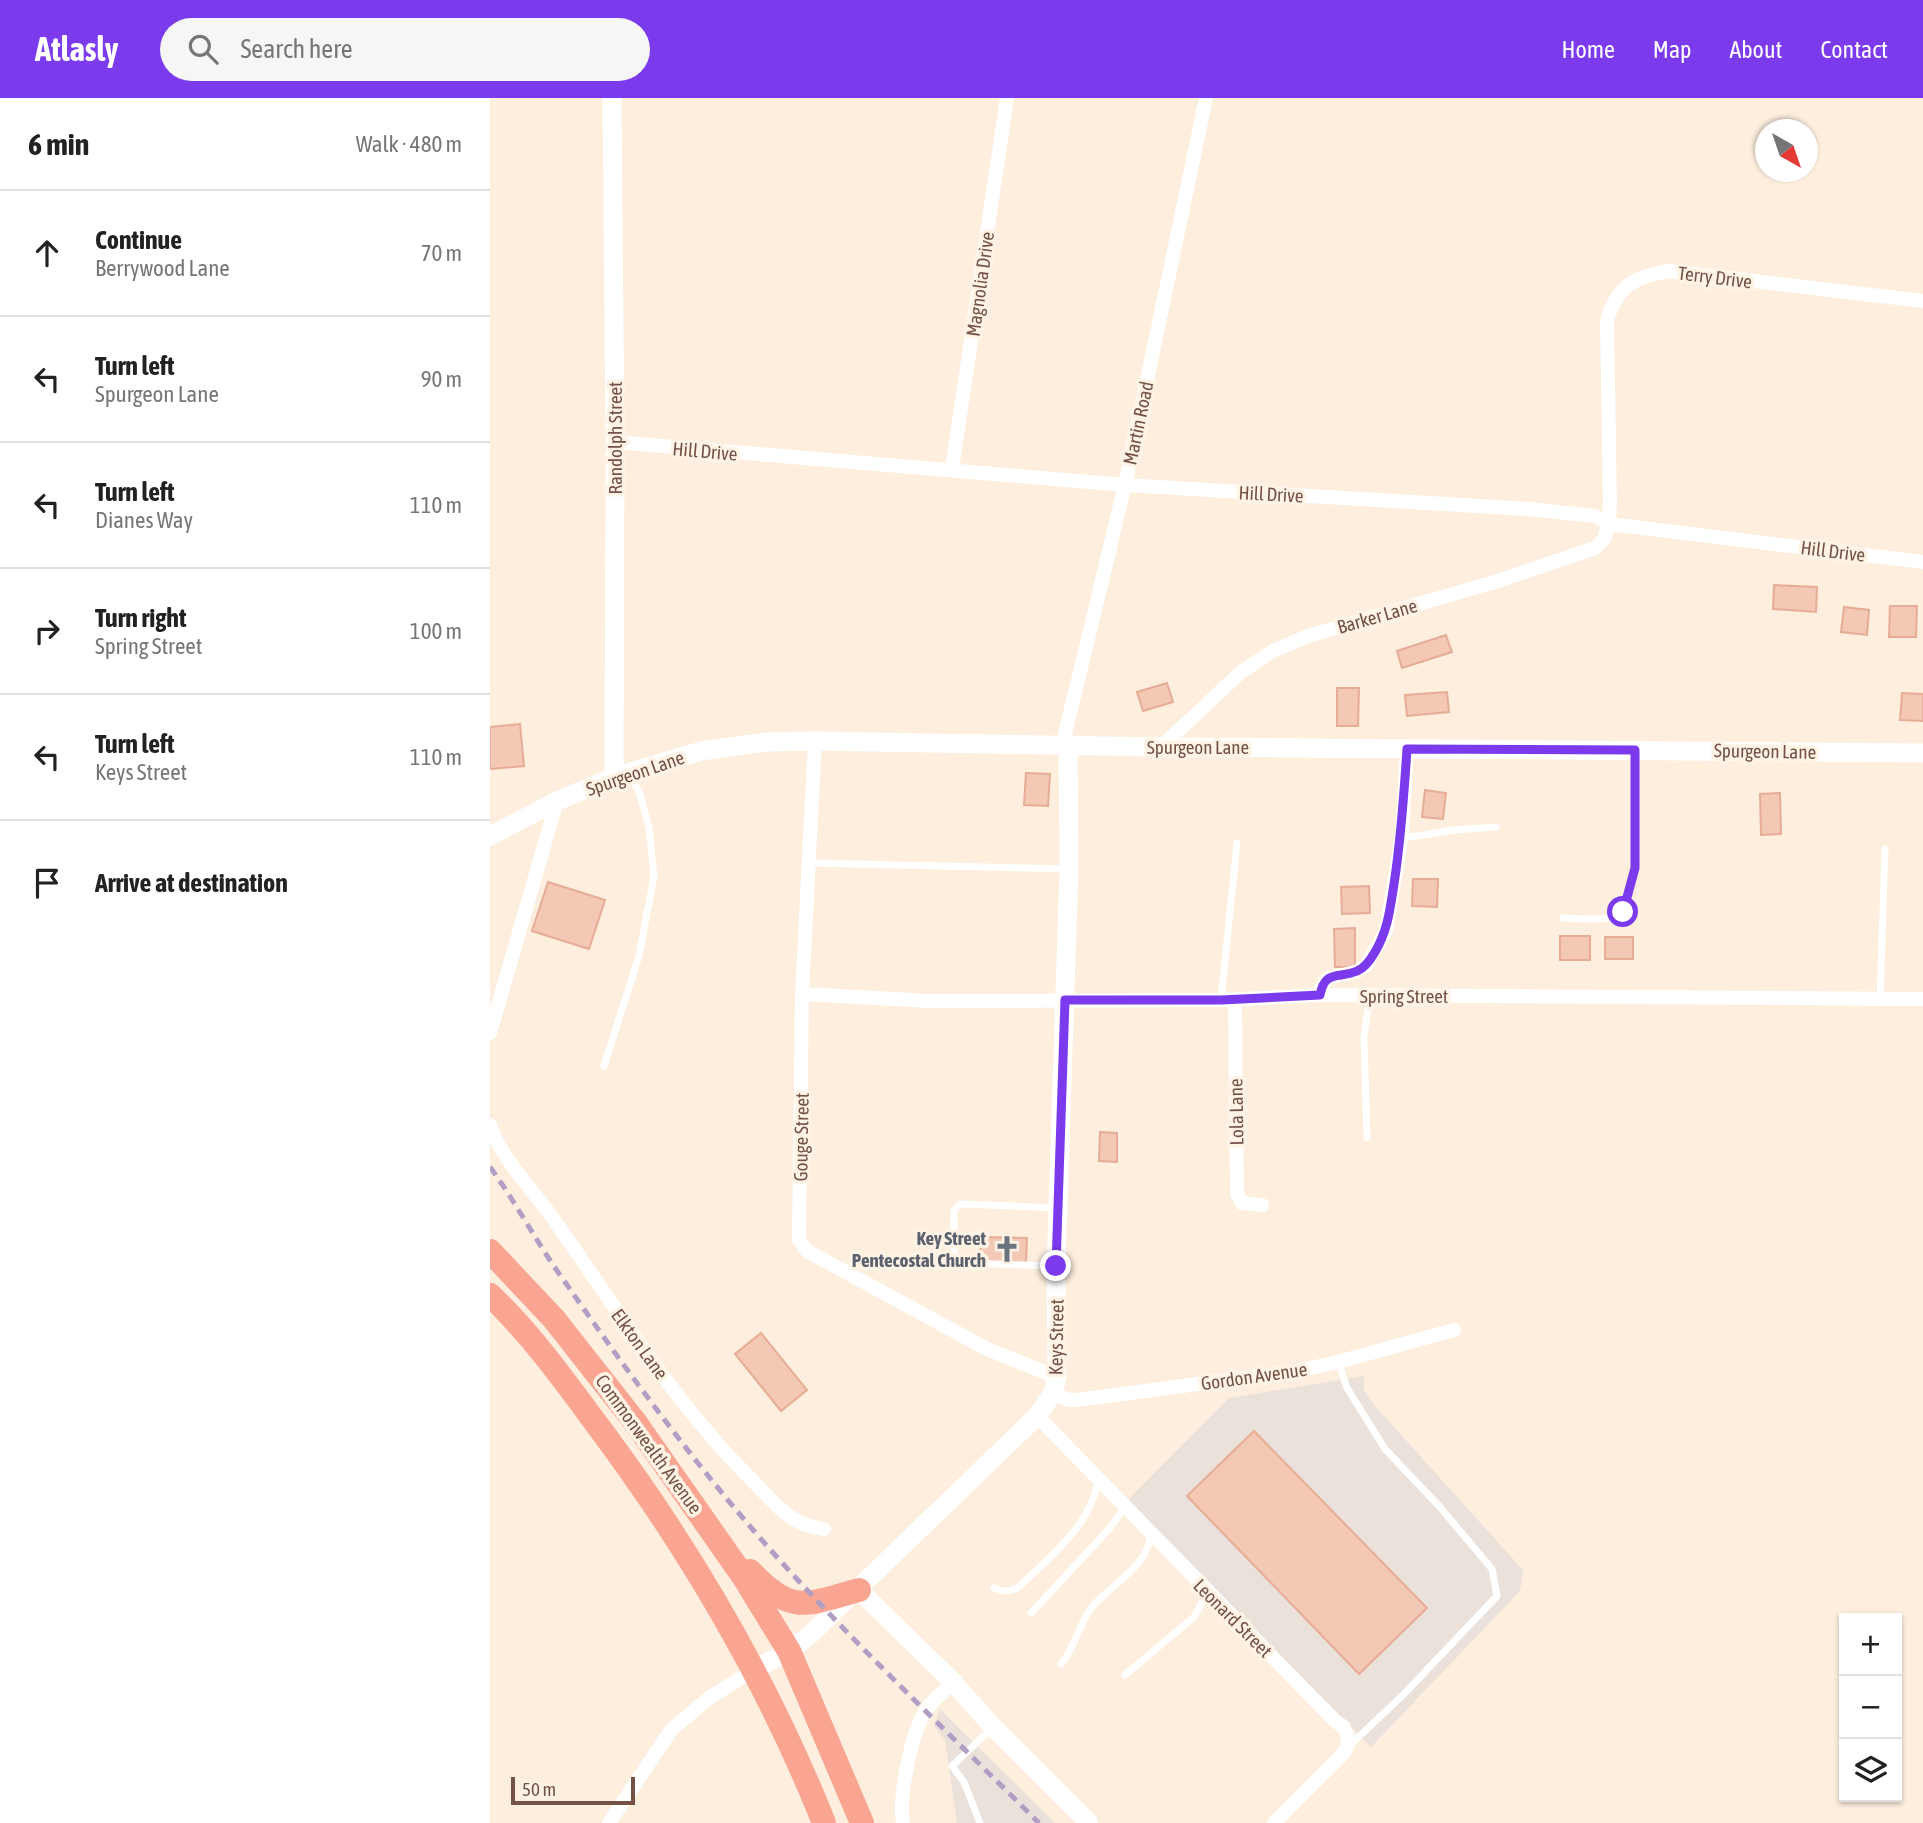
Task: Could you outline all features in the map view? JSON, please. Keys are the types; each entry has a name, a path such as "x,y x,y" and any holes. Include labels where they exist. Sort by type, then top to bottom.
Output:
{"highway":[{"name":"Commonwealth Avenue","path":"490,1251 554,1319 659,1456 743,1576 789,1651 862,1823"},
{"name":"Commonwealth Avenue","path":"490,1295 549,1360 634,1474 717,1601 755,1669 824,1823"},
{"path":"634,1474 659,1456"},
{"path":"717,1537 767,1589 789,1602 810,1603 859,1590"}],"street":[{"name":"Randolph Street","path":"612,98 621,775"},
{"name":"Magnolia Drive","path":"953,469 1007,98"},
{"name":"Martin Road","path":"1068,746 1065,734 1125,485 1206,98"},
{"name":"Terry Drive","path":"1609,524 1606,334 1610,311 1621,290 1636,280 1668,271 1923,301"},
{"name":"Hill Drive","path":"615,442 1125,485 1528,509 1595,516 1609,524 1923,562"},
{"name":"Barker Lane","path":"1161,747 1241,672 1273,651 1308,635 1498,581 1595,548 1604,539 1609,524"},
{"name":"Gouge Street","path":"815,741 802,994 799,1240 803,1248 1055,1385"},
{"name":"Spurgeon Lane","path":"490,836 557,801 621,775 701,751 766,742 1923,754"},
{"name":"Keys Street","path":"755,1669 789,1651 859,1590 1037,1416 1055,1385 1057,1209 1069,869 1068,746"},
{"path":"1320,995 1328,978 1356,972 1366,965 1386,930 1402,834 1407,749"},
{"path":"490,1033 557,801"},
{"name":"Spring Street","path":"802,994 930,1001 1228,999 1320,995 1923,999"},
{"name":"Lola Lane","path":"1228,999 1237,1193 1242,1203 1262,1205"},
{"name":"Elkton Lane","path":"490,1125 504,1153 692,1414 741,1469 780,1507 797,1521 824,1529"},
{"name":"Gordon Avenue","path":"1055,1385 1069,1400 1296,1371 1454,1330"},
{"name":"Leonard Street","path":"1037,1416 1203,1588 1344,1727 1348,1734 1347,1748"},
{"path":"859,1590 953,1682 993,1727 1089,1823"},
{"path":"609,1823 671,1730 709,1698 755,1669"},
{"path":"903,1823 901,1797 920,1721 925,1711 953,1682"},
{"path":"1274,1823 1347,1748"}],"lane":[{"path":"1563,918 1614,917 1625,908 1635,868 1635,750"},
{"path":"604,1066 639,956 654,876 649,828 640,794 621,775"},
{"path":"1402,834 1412,837 1453,830 1496,827"},
{"path":"1228,999 1237,843"},
{"path":"1880,1000 1885,849"},
{"path":"810,863 1069,869"},
{"path":"1367,1138 1364,1037 1370,996"},
{"path":"1056,1266 964,1263 954,1254 954,1212 958,1205 964,1204 1057,1209"},
{"path":"1338,1362 1347,1388 1385,1449 1439,1506 1492,1569 1497,1596 1403,1695 1347,1748"},
{"path":"993,1588 1013,1591 1063,1543 1091,1508 1097,1493 1098,1479"},
{"path":"1031,1613 1094,1546 1125,1507"},
{"path":"1061,1664 1074,1646 1085,1618 1093,1607 1143,1559 1149,1548 1151,1535"},
{"path":"1125,1675 1194,1617 1202,1603 1203,1588"},
{"path":"980,1823 964,1782 952,1766 993,1727"}],"shaded area":[{"path":"1364,1376 1364,1390 1375,1406 1523,1570 1520,1591 1371,1747 1127,1501 1229,1398"},
{"path":"940,1709 1055,1823 957,1823 945,1740 934,1726"}],"building":[{"path":"1774,585 1817,587 1816,612 1773,609"},
{"path":"1890,606 1917,606 1916,637 1889,637"},
{"path":"1844,607 1869,610 1867,635 1841,632"},
{"path":"1446,635 1452,652 1402,668 1397,651"},
{"path":"1167,683 1173,702 1143,711 1137,692"},
{"path":"1337,688 1359,688 1358,726 1337,726"},
{"path":"1447,692 1449,712 1407,716 1405,695"},
{"path":"1902,693 1923,694 1923,721 1900,720"},
{"path":"520,724 524,766 490,769 490,727"},
{"path":"1026,773 1050,774 1048,806 1024,805"},
{"path":"1425,790 1446,793 1443,819 1422,817"},
{"path":"1780,793 1781,834 1761,835 1760,794"},
{"path":"1413,879 1438,879 1437,907 1412,906"},
{"path":"548,882 605,900 589,949 532,931"},
{"path":"1369,886 1370,913 1342,914 1341,887"},
{"path":"1355,928 1355,967 1335,967 1334,929"},
{"path":"1560,936 1590,936 1590,960 1560,960"},
{"path":"1605,937 1633,937 1633,959 1605,959"},
{"path":"1100,1132 1117,1133 1117,1162 1099,1161"},
{"path":"981,1237 1027,1238 1026,1263 980,1262"},
{"path":"761,1333 807,1390 781,1411 735,1354"},
{"path":"1254,1431 1427,1608 1359,1674 1187,1496"}],"railway":[{"path":"490,1167 555,1268 610,1346 680,1440 754,1531 858,1643 1039,1823"}],"place":[{"name":"Key Street Pentecostal Church","path":"1007,1249"}],"route":[{"path":"1056,1266 1065,1000 1221,1000 1320,995 1328,978 1356,972 1366,965 1386,930 1402,834 1407,749 1635,750 1635,868 1623,912"}]}
